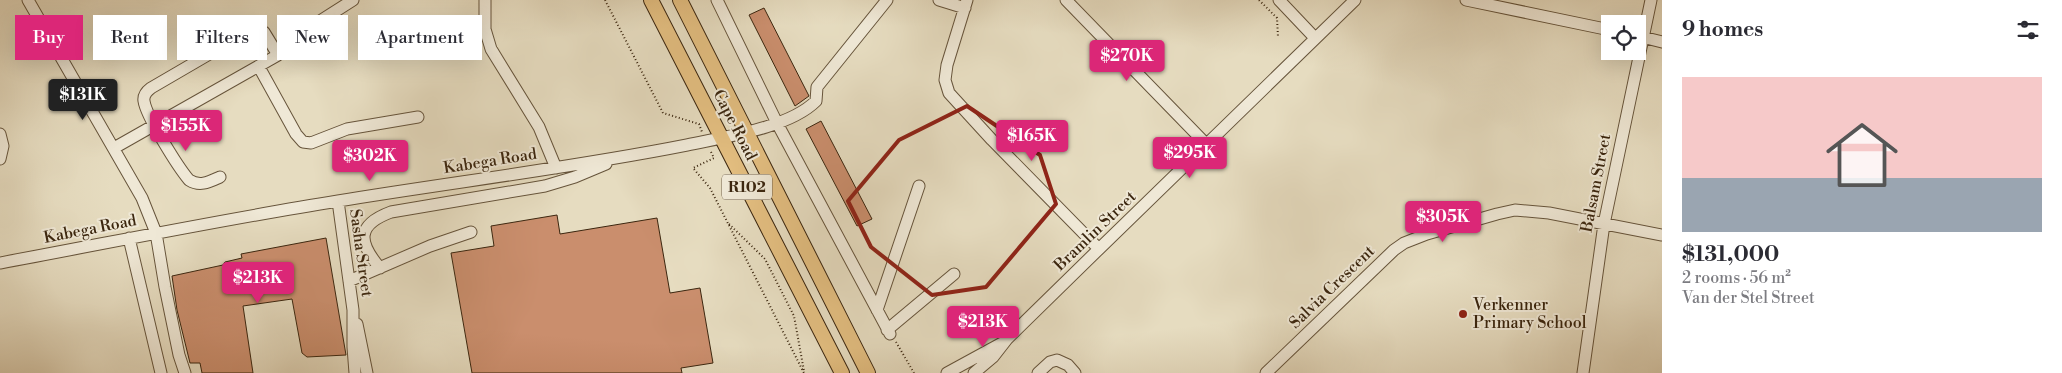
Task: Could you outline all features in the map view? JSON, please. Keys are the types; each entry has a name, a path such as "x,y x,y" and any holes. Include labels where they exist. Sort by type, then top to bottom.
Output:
{"main road":[{"name":"Cape Road","path":"651,0 842,373"},
{"name":"Cape Road","path":"680,0 868,373"}],"street":[{"path":"28,0 142,198 156,233 179,356 185,373"},
{"path":"330,15 353,0"},
{"path":"485,0 485,29 491,49 539,127 556,168"},
{"path":"717,0 777,123 889,332 954,274"},
{"name":"Kabega Road","path":"0,264 129,238 338,201 624,157 721,138 777,123 806,112 816,101 817,87 887,0"},
{"path":"940,0 966,4 947,65 945,80 949,93 992,140 1099,248"},
{"path":"1066,0 1207,145"},
{"path":"1278,0 1315,38"},
{"name":"Bramlin Street","path":"947,373 970,370 993,357 1008,339 1099,248 1355,0"},
{"path":"1466,0 1601,28"},
{"name":"Balsam Street","path":"1646,17 1651,0"},
{"path":"220,177 201,184 196,184 189,180 155,125 144,103 146,92 248,31 258,28 264,32 277,53"},
{"path":"1646,38 1662,42"},
{"path":"114,148 277,56"},
{"name":"Balsam Street","path":"1583,373 1604,224 1636,60"},
{"path":"259,67 296,134 300,140 307,143 318,141 348,128 418,117"},
{"path":"0,134 3,146 0,159"},
{"path":"380,268 368,254 363,241 366,228 379,216 391,212 545,186 575,177 624,157"},
{"path":"877,310 919,186"},
{"name":"Sasha Street","path":"338,201 352,310 352,347 355,373"},
{"name":"Salvia Crescent","path":"1266,373 1389,255 1404,243 1487,216 1515,210 1549,213 1662,235"},
{"path":"349,281 430,246 471,232"},
{"path":"129,238 162,373"},
{"name":"Sasha Street","path":"352,310 362,343 367,373"},
{"path":"1038,373 1050,362 1057,360 1068,365 1075,373"}],"path":[{"path":"605,0 663,113 698,124 714,158 693,168 710,188 804,373"},
{"path":"1259,0 1277,18 1278,37"},
{"path":"728,222 765,259 794,316 804,373"},
{"path":"889,332 914,373"}],"highlighted area":[{"path":"967,106 1040,155 1056,204 986,287 932,295 871,247 848,201 899,140"}],"building":[{"path":"764,8 809,96 795,106 749,15"},
{"path":"821,121 872,219 857,226 806,129"},
{"path":"557,215 560,234 657,218 670,293 700,288 713,363 681,368 682,373 472,373 451,253 494,246 491,226"},
{"path":"326,238 346,355 307,357 302,353 292,299 243,306 253,373 202,373 200,363 190,363 177,310 172,276 223,265 225,262 242,258 241,254"}],"place":[{"name":"Verkenner Primary School","path":"1463,314"}]}
